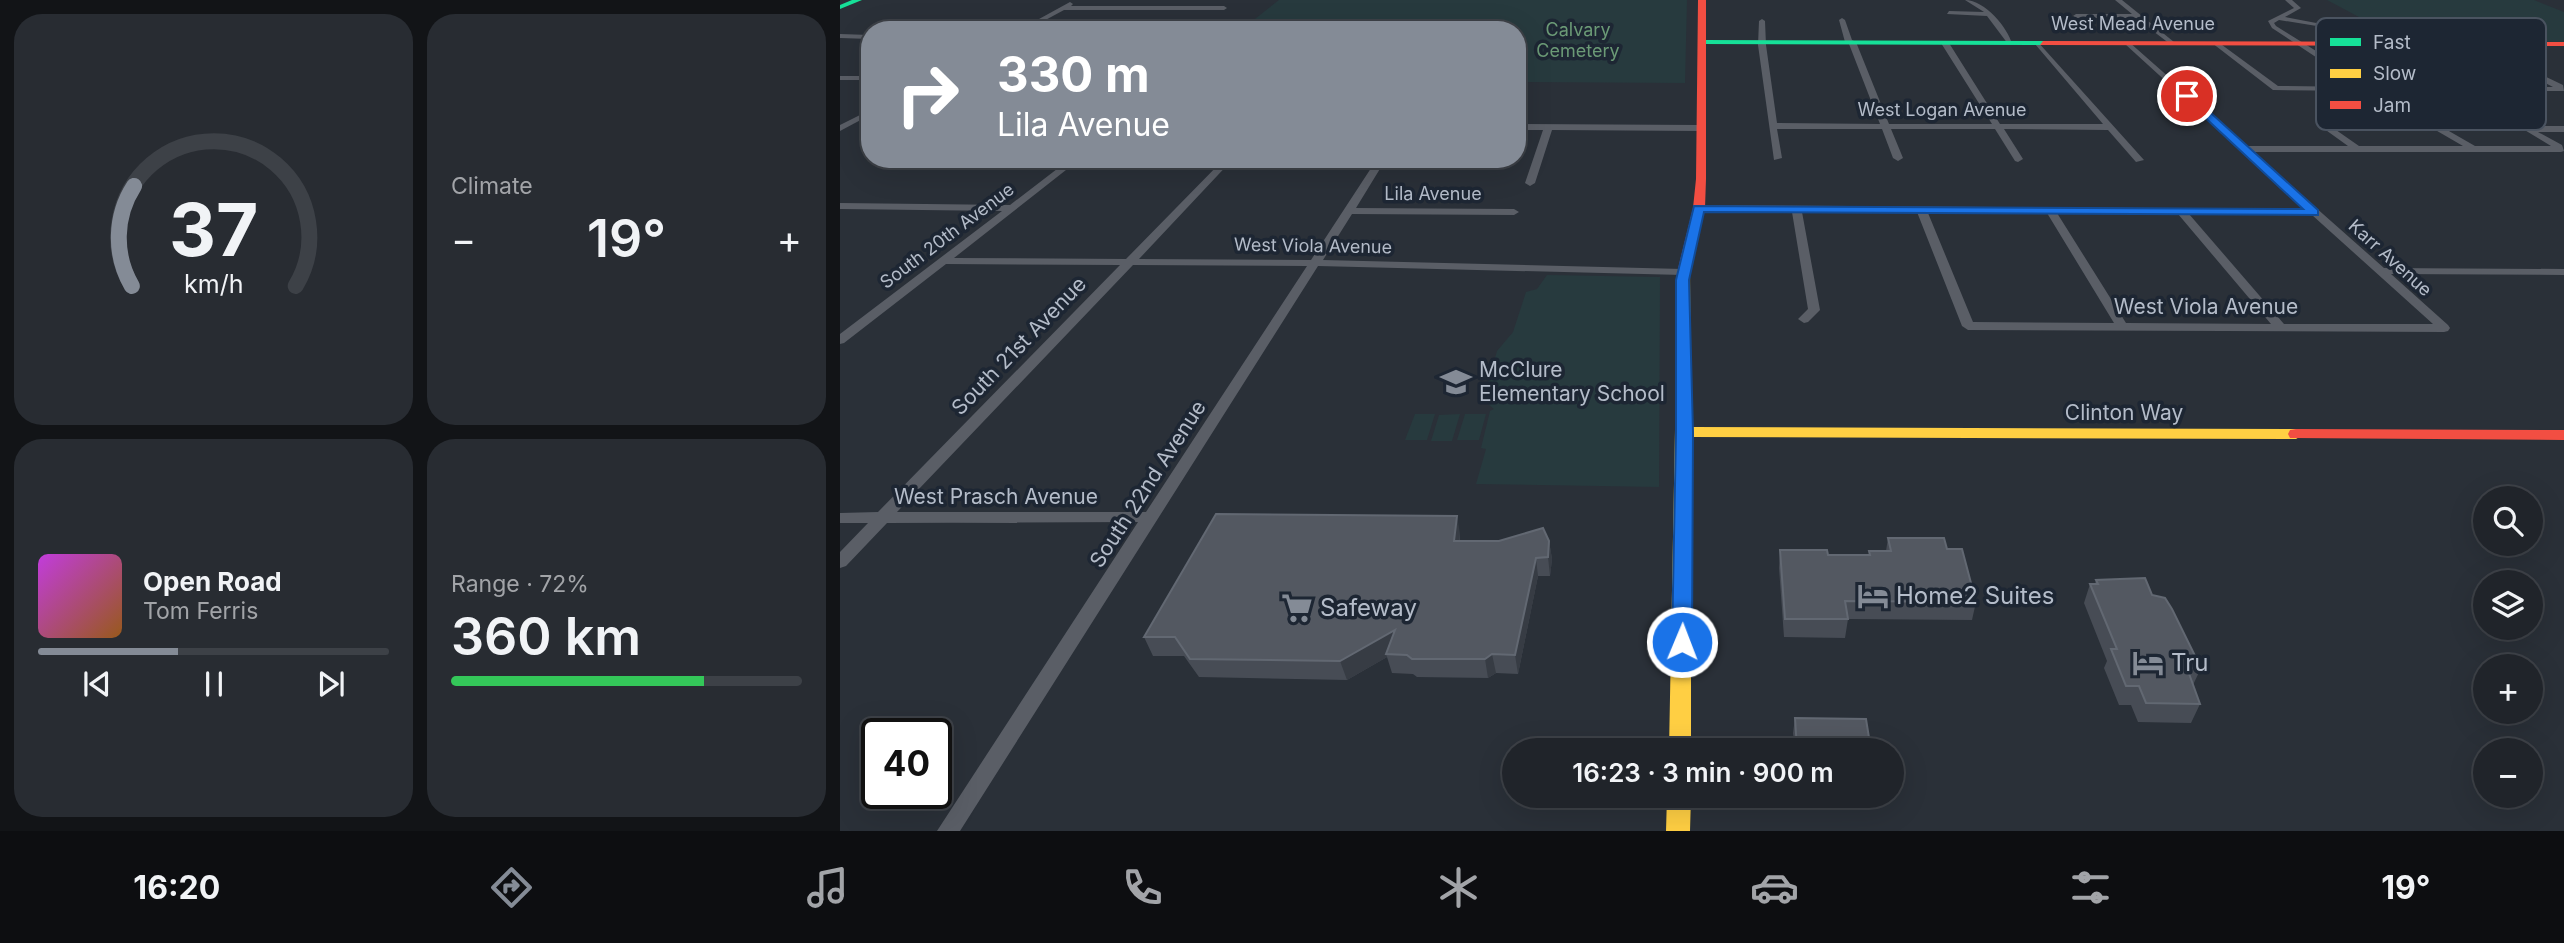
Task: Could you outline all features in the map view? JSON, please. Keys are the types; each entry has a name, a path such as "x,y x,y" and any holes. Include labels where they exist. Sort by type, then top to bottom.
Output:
{"street":[{"path":"840,7 858,0"},
{"path":"1038,21 1078,0"},
{"path":"1680,738 1685,432 1683,272 1699,208 1702,0"},
{"path":"1968,0 1985,9 2010,43"},
{"path":"2118,0 2172,43"},
{"path":"2288,0 2298,8 2270,22 2316,53"},
{"path":"1062,8 1224,8"},
{"path":"1949,13 1988,13"},
{"path":"2076,16 2139,16"},
{"path":"2280,18 2316,24"},
{"path":"1842,20 1898,158"},
{"path":"1762,21 1762,42 1777,158"},
{"path":"840,36 861,37"},
{"name":"West Mead Avenue","path":"1702,42 2316,43"},
{"path":"1945,43 2018,159"},
{"path":"2037,43 2139,160"},
{"name":"Karr Avenue","path":"2127,43 2444,328"},
{"path":"2216,43 2276,89 2316,89"},
{"path":"840,78 861,78"},
{"path":"2546,80 2564,89"},
{"path":"2546,89 2564,89"},
{"path":"840,128 861,117"},
{"name":"West Logan Avenue","path":"1773,126 2110,127"},
{"path":"1526,127 1700,128"},
{"path":"1530,183 1548,128"},
{"path":"2546,129 2564,129"},
{"path":"2332,130 2357,148"},
{"path":"2442,130 2474,149"},
{"path":"2529,130 2563,149"},
{"path":"2246,149 2563,149"},
{"name":"South 20th Avenue","path":"840,340 1065,168"},
{"name":"South 21st Avenue","path":"840,562 1220,168"},
{"name":"South 22nd Avenue","path":"948,831 1377,168"},
{"path":"840,206 1014,208"},
{"path":"1699,208 1797,211 2314,212"},
{"name":"Lila Avenue","path":"1351,211 1514,212"},
{"path":"1797,211 1814,310 1804,319"},
{"name":"West Viola Avenue","path":"1922,211 1968,326 2444,328"},
{"path":"2051,212 2121,325"},
{"path":"2182,212 2280,327"},
{"name":"West Viola Avenue","path":"943,261 1315,263 1683,272"},
{"path":"2380,271 2564,272"},
{"path":"2547,272 2564,284"},
{"name":"Clinton Way","path":"1685,432 2564,435"},
{"name":"West Prasch Avenue","path":"840,519 1152,517"},
{"path":"1678,831 1679,808"}],"green space":[{"name":"Calvary Cemetery","path":"1279,0 1687,0 1685,83 1526,82 1526,21 1252,21"},
{"path":"2327,0 2534,0 2564,12 2564,42 2546,42 2546,18 2361,18"},
{"path":"1547,275 1660,277 1659,487 1476,484 1486,449 1481,448 1490,411 1494,409 1488,404 1487,386 1497,351 1513,332 1526,292 1537,289"},
{"path":"1415,414 1435,414 1427,440 1405,440"},
{"path":"1460,414 1452,441 1431,441 1439,415"},
{"path":"1465,414 1486,414 1479,440 1457,440"}],"building":[{"path":"1216,514 1457,516 1454,541 1499,541 1543,528 1549,541 1548,557 1536,558 1515,655 1492,654 1485,659 1412,659 1407,655 1386,654 1395,630 1340,661 1190,659 1175,637 1144,637"},
{"name":"Home2 Suites","path":"1888,538 1944,538 1947,549 1962,549 1976,602 1845,601 1848,619 1785,619 1780,550 1827,550 1828,555 1870,555 1869,551 1891,551"},
{"name":"Tru","path":"2145,578 2152,595 2165,598 2172,609 2201,668 2187,668 2200,704 2146,703 2139,686 2126,686 2111,649 2117,649 2090,584 2098,584 2096,580"},
{"path":"1795,718 1866,719 1869,738 1796,738"}],"traffic: fast":[{"path":"840,7 858,0"},
{"path":"1702,42 2043,43"}],"traffic: slow":[{"path":"1680,738 1684,269"},
{"path":"1684,432 2296,434"},
{"path":"1678,831 1679,808"}],"traffic: jam":[{"path":"1684,269 1699,208 1701,179 1702,0"},
{"path":"2043,43 2316,44"},
{"path":"2546,44 2564,44"},
{"path":"2296,434 2564,435"}],"place":[{"name":"McClure Elementary School","path":"1456,382"},
{"name":"Home2 Suites","path":"1873,596"},
{"name":"Safeway","path":"1297,608"},
{"name":"Tru","path":"2148,663"}],"route":[{"path":"1682,642 1685,432 1682,280 1699,208 1797,211 2314,212 2187,96"}]}
